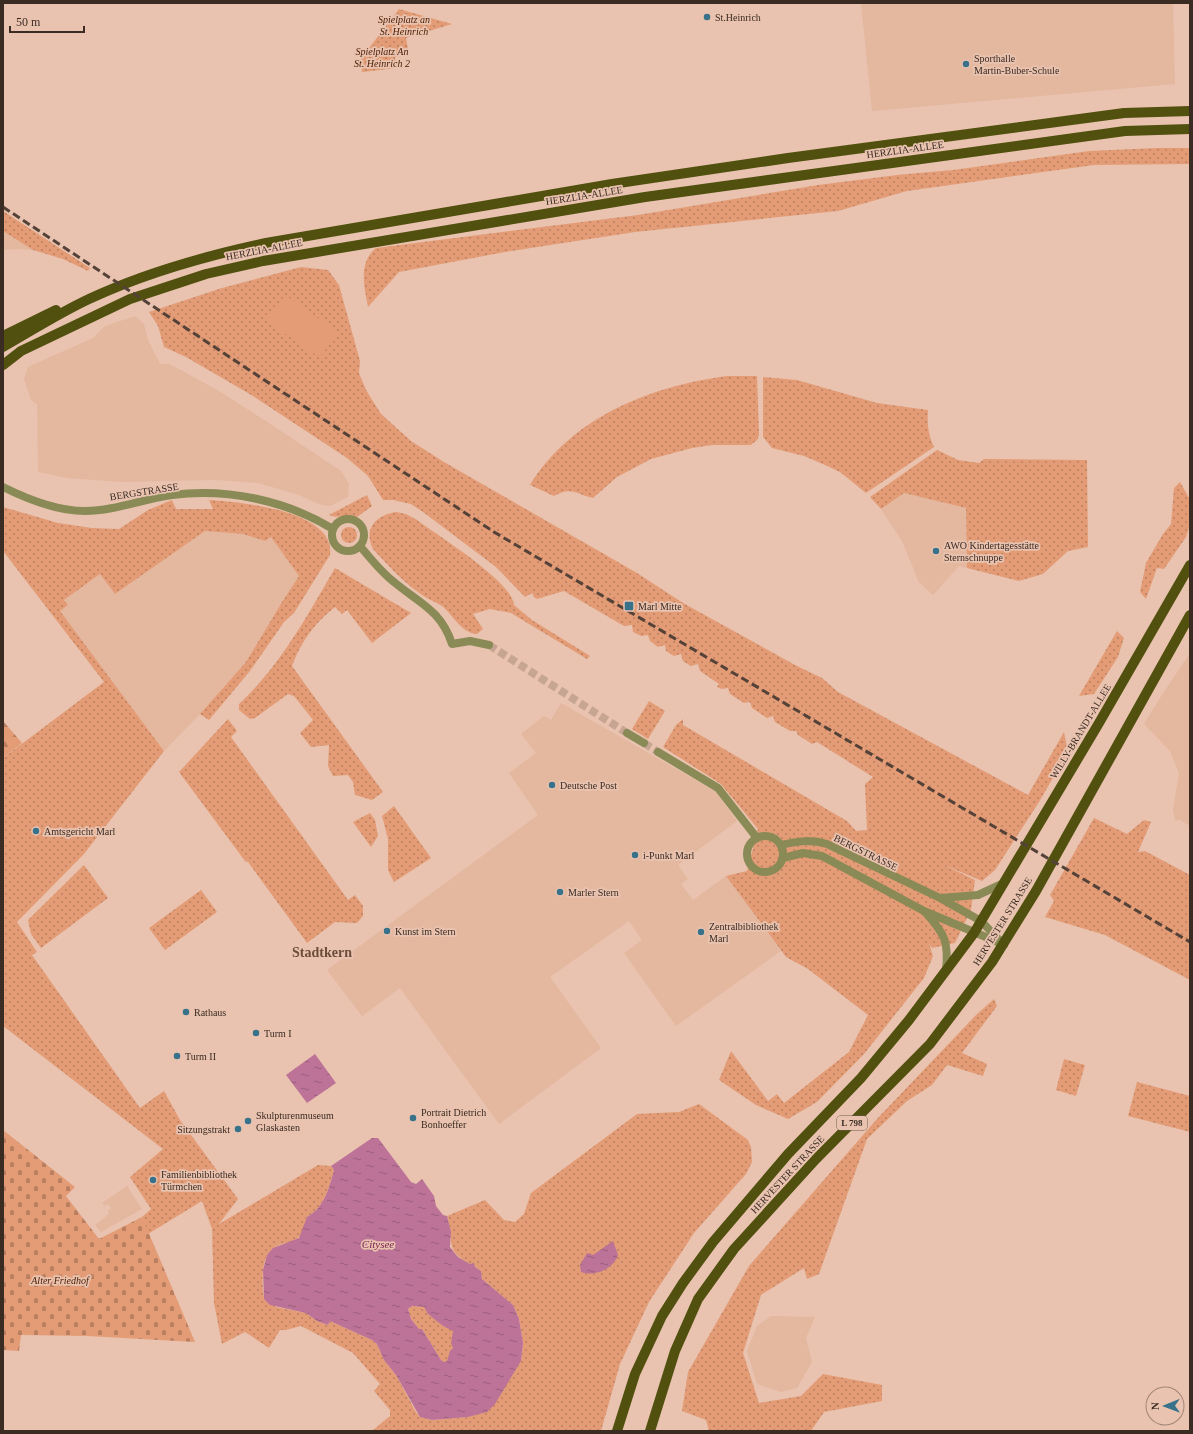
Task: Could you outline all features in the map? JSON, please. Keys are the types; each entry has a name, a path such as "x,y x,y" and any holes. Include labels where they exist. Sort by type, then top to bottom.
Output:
{"main road":[{"name":"HERZLIA-ALLEE","path":"3,347 88,300 157,272 222,252 266,243 612,184 1124,113 1190,111"},
{"name":"HERZLIA-ALLEE","path":"3,365 21,352 98,313 165,286 206,274 263,261 645,197 1125,131 1190,129"},
{"path":"3,336 66,305 88,300"},
{"name":"WILLY-BRANDT-ALLEE","path":"989,908 1024,851 1190,565"},
{"name":"HERVESTER STRASSE","path":"650,1431 675,1351 698,1299 734,1249 811,1165 930,1044 1004,945 1190,615"},
{"name":"HERVESTER STRASSE","path":"617,1431 635,1374 662,1316 683,1283 713,1242 788,1154 861,1078 945,973 974,933 989,908"}],"street":[{"name":"BERGSTRASSE","path":"3,487 54,507 85,511 172,495 213,494 248,497 289,506 333,528"},
{"path":"342,520 355,521 362,529 363,541 360,546 350,551 339,549 333,542 333,528 342,520"},
{"path":"360,546 393,582 435,613 446,626 452,644 470,641 489,645"},
{"path":"627,733 644,743"},
{"path":"658,752 718,788 757,838"},
{"path":"767,836 773,838 781,845 783,858 778,867 774,870 763,872 754,868 748,859 748,853 752,842 757,838 767,836"},
{"name":"BERGSTRASSE","path":"781,845 798,841 815,840 940,898 981,921 1004,945"},
{"path":"783,858 803,853 822,856 924,911 1004,945"},
{"name":"BERGSTRASSE","path":"940,898 978,895 1005,882"},
{"path":"924,911 940,928 946,941 948,954 945,973"}],"shaded area":[{"path":"861,3 1173,3 1175,84 872,111"},
{"path":"3,231 33,250 3,250"},
{"path":"135,316 144,324 148,340 160,364 169,364 219,391 341,471 349,484 348,497 330,506 318,504 299,495 258,483 215,480 121,482 67,478 38,472 37,404 31,400 24,379 28,367 93,338 105,326"},
{"name":"AWO Kindertagesstätte Sternschnuppe","path":"904,493 966,508 967,568 959,566 933,595 919,582 902,541 881,509"},
{"path":"205,531 243,534 265,541 271,537 299,576 246,662 200,714 164,751 60,611 68,605 64,600 100,574 115,594"},
{"path":"1190,653 1190,826 1180,820 1175,821 1173,809 1179,773 1170,751 1144,724"},
{"name":"Marler Stern","path":"561,703 715,791 737,821 678,865 688,879 681,884 693,900 726,876 781,951 676,1026 624,953 642,940 629,921 550,977 601,1048 499,1124 400,988 362,1016 327,970 538,815 509,773 536,753 521,734 544,716 551,720"},
{"path":"127,1186 142,1209 101,1232 95,1225 109,1214 108,1211 111,1208 108,1204 105,1206 102,1203"},
{"path":"771,1316 815,1317 806,1338 812,1362 797,1388 781,1392 757,1384 747,1351 757,1326"}],"green space":[{"path":"399,9 452,24 406,38 409,55 395,57 397,68 362,72 360,51 369,48"},
{"path":"1190,148 1190,164 1094,165 907,191 838,211 635,232 505,252 399,272 368,307 364,275 370,254 376,248 638,215 818,185 897,175 953,170 1089,151"},
{"path":"3,211 90,268 88,271 63,259 33,250 3,231"},
{"path":"301,267 328,270 339,285 360,361 359,373 366,390 381,414 411,441 444,462 637,573 683,603 795,665 822,678 838,692 1028,795 1064,732 1068,752 1039,802 995,870 982,881 944,865 975,880 971,910 955,943 932,948 929,943 933,956 924,978 864,1054 817,1102 788,1119 756,1105 719,1080 731,1051 768,1101 777,1094 784,1103 849,1052 868,1015 808,969 786,957 726,876 747,871 758,829 721,784 663,747 676,725 683,719 683,725 847,821 856,831 867,830 865,784 873,777 817,742 812,744 798,735 796,731 790,731 775,722 773,716 767,718 752,708 750,702 744,703 730,694 728,688 722,689 717,687 719,684 700,671 698,664 691,666 683,661 681,654 674,656 666,651 665,645 658,647 650,641 648,635 641,636 633,632 632,625 624,626 564,591 537,599 532,593 525,597 496,567 423,512 411,504 393,500 383,500 368,476 347,458 253,396 186,357 164,347 158,326 149,312 222,288"},
{"path":"285,295 338,332 320,358 267,321"},
{"path":"727,376 757,376 759,435 757,440 751,445 712,445 692,448 651,459 617,477 593,498 570,491 554,496 530,485 547,461 568,441 591,423 616,409 642,397 670,388"},
{"path":"763,377 797,380 877,403 928,410 928,429 934,447 866,493 840,472 804,456 772,448 763,437"},
{"path":"937,450 958,460 979,463 984,459 1087,460 1088,547 1068,551 1043,574 1019,581 967,568 966,508 904,493 881,509 870,497"},
{"path":"1180,482 1189,498 1190,525 1186,537 1164,569 1157,568 1146,599 1140,592 1146,563 1163,534 1171,524 1174,488"},
{"path":"367,495 372,506 357,517 335,517 329,515"},
{"path":"172,500 176,509 213,509 209,500 262,506 283,511 302,518 318,528 328,540 330,555 294,613 284,622 250,671 209,720 200,714 246,662 299,576 271,537 265,541 243,534 205,531 115,594 100,574 64,600 68,605 60,611 164,751 84,854 17,922 37,952 32,955 140,1108 164,1091 180,1120 238,1199 219,1224 318,1165 331,1166 334,1170 325,1196 318,1208 307,1217 301,1235 297,1239 279,1245 268,1254 263,1269 264,1299 276,1307 306,1313 317,1321 328,1325 330,1321 372,1340 377,1344 384,1360 396,1375 420,1417 432,1420 468,1417 489,1410 521,1361 523,1343 519,1319 513,1305 482,1279 481,1271 475,1267 474,1263 470,1264 456,1254 451,1244 447,1216 485,1200 504,1220 515,1222 524,1214 531,1193 637,1114 679,1112 699,1104 748,1140 751,1147 752,1162 746,1174 694,1233 649,1302 620,1364 601,1431 372,1431 390,1416 390,1410 374,1391 380,1384 353,1353 301,1326 280,1330 269,1348 245,1332 222,1344 214,1303 212,1229 202,1201 148,1234 142,1217 151,1209 130,1177 163,1149 3,1026 3,758 104,682 3,551 3,507 58,523 92,528 119,529 148,510"},
{"path":"396,512 406,514 417,520 456,547 501,584 510,595 514,605 532,620 590,656 587,659 511,613 490,609 473,614 483,629 477,634 466,630 442,606 424,596 394,572 373,549 370,542 370,535 373,524 383,516"},
{"path":"349,527 355,529 357,535 355,541 349,543 343,541 341,535 343,529"},
{"path":"335,568 411,613 372,643 347,610 342,614 335,607 309,633 304,640 292,666 383,792 372,800 355,795 353,782 348,775 333,776 328,766 329,745 311,747 300,733 313,720 294,696 288,694 255,718 250,719 239,710 239,704 268,673 292,639"},
{"path":"1117,631 1124,638 1118,657 1094,694 1079,696"},
{"path":"649,701 665,711 648,739 632,729"},
{"path":"228,719 237,731 231,737 348,900 355,895 363,906 363,916 357,923 335,922 307,943 248,862 245,861 179,772"},
{"path":"3,721 22,743 3,758"},
{"path":"394,806 431,858 394,882 388,870 388,839 382,816"},
{"path":"370,813 375,820 378,836 371,847 353,822"},
{"path":"1094,818 1127,834 1144,820 1151,822 1138,852 1145,851 1190,875 1190,980 1105,935 1045,917 1054,901 1050,895"},
{"path":"84,865 108,898 41,948 31,934 28,920"},
{"path":"201,890 217,912 165,950 149,928"},
{"path":"994,999 997,1006 962,1053 987,1064 983,1076 947,1065 932,1085 907,1101 867,1139 819,1274 807,1279 804,1268 761,1295 743,1353 759,1403 801,1396 823,1374 882,1385 882,1401 824,1412 811,1431 709,1431 706,1420 682,1411 688,1372 749,1266 877,1119 976,1015"},
{"path":"1064,1059 1085,1065 1076,1096 1056,1090"},
{"path":"1137,1082 1190,1096 1190,1132 1128,1116"},
{"name":"Alter Friedhof","path":"3,1130 75,1187 66,1196 99,1239 142,1217 195,1342 87,1336 21,1335 19,1351 3,1350"},
{"path":"412,1306 424,1307 443,1326 453,1331 453,1348 447,1361 444,1362 441,1360 422,1329 419,1329 411,1319 408,1309"}],"water":[{"path":"315,1054 336,1083 307,1103 286,1075"},
{"name":"Citysee","path":"372,1138 378,1138 411,1182 416,1184 422,1179 434,1196 436,1206 443,1215 447,1216 451,1232 450,1247 458,1257 470,1264 474,1263 475,1267 481,1271 482,1279 513,1305 519,1319 523,1343 521,1361 495,1404 487,1412 468,1417 432,1420 420,1417 396,1375 384,1360 377,1344 372,1340 330,1321 328,1325 317,1321 306,1313 270,1305 264,1299 263,1270 267,1255 273,1248 299,1238 307,1217 318,1208 325,1196 334,1170 331,1166","holes":["412,1306 424,1307 428,1314 443,1326 453,1331 451,1343 453,1348 450,1351 447,1361 444,1362 441,1360 422,1329 419,1329 411,1319 408,1309"]},
{"path":"613,1241 618,1255 616,1260 608,1268 598,1273 581,1272 580,1265 587,1253 593,1255"}],"tunnel":[{"path":"489,645 627,733"},
{"path":"644,743 658,752"}],"railway":[{"path":"3,207 494,532 1190,942"}],"place":[{"name":"St.Heinrich","path":"707,17"},
{"name":"Sporthalle Martin-Buber-Schule","path":"966,64"},
{"name":"AWO Kindertagesstätte Sternschnuppe","path":"936,551"},
{"name":"Marl Mitte","path":"629,606"},
{"name":"Deutsche Post","path":"552,785"},
{"name":"Amtsgericht Marl","path":"36,831"},
{"name":"i-Punkt Marl","path":"635,855"},
{"name":"Marler Stern","path":"560,892"},
{"name":"Kunst im Stern","path":"387,931"},
{"name":"Zentralbibliothek Marl","path":"701,932"},
{"name":"Rathaus","path":"186,1012"},
{"name":"Turm I","path":"256,1033"},
{"name":"Turm II","path":"177,1056"},
{"name":"Portrait Dietrich Bonhoeffer","path":"413,1118"},
{"name":"Skulpturenmuseum Glaskasten","path":"248,1121"},
{"name":"Sitzungstrakt","path":"238,1129"},
{"name":"Familienbibliothek Türmchen","path":"153,1180"}],"district":[{"name":"Stadtkern","path":"322,952"}],"park label":[{"name":"Spielplatz an St. Heinrich","path":"404,24"},
{"name":"Spielplatz An St. Heinrich 2","path":"382,56"}]}
